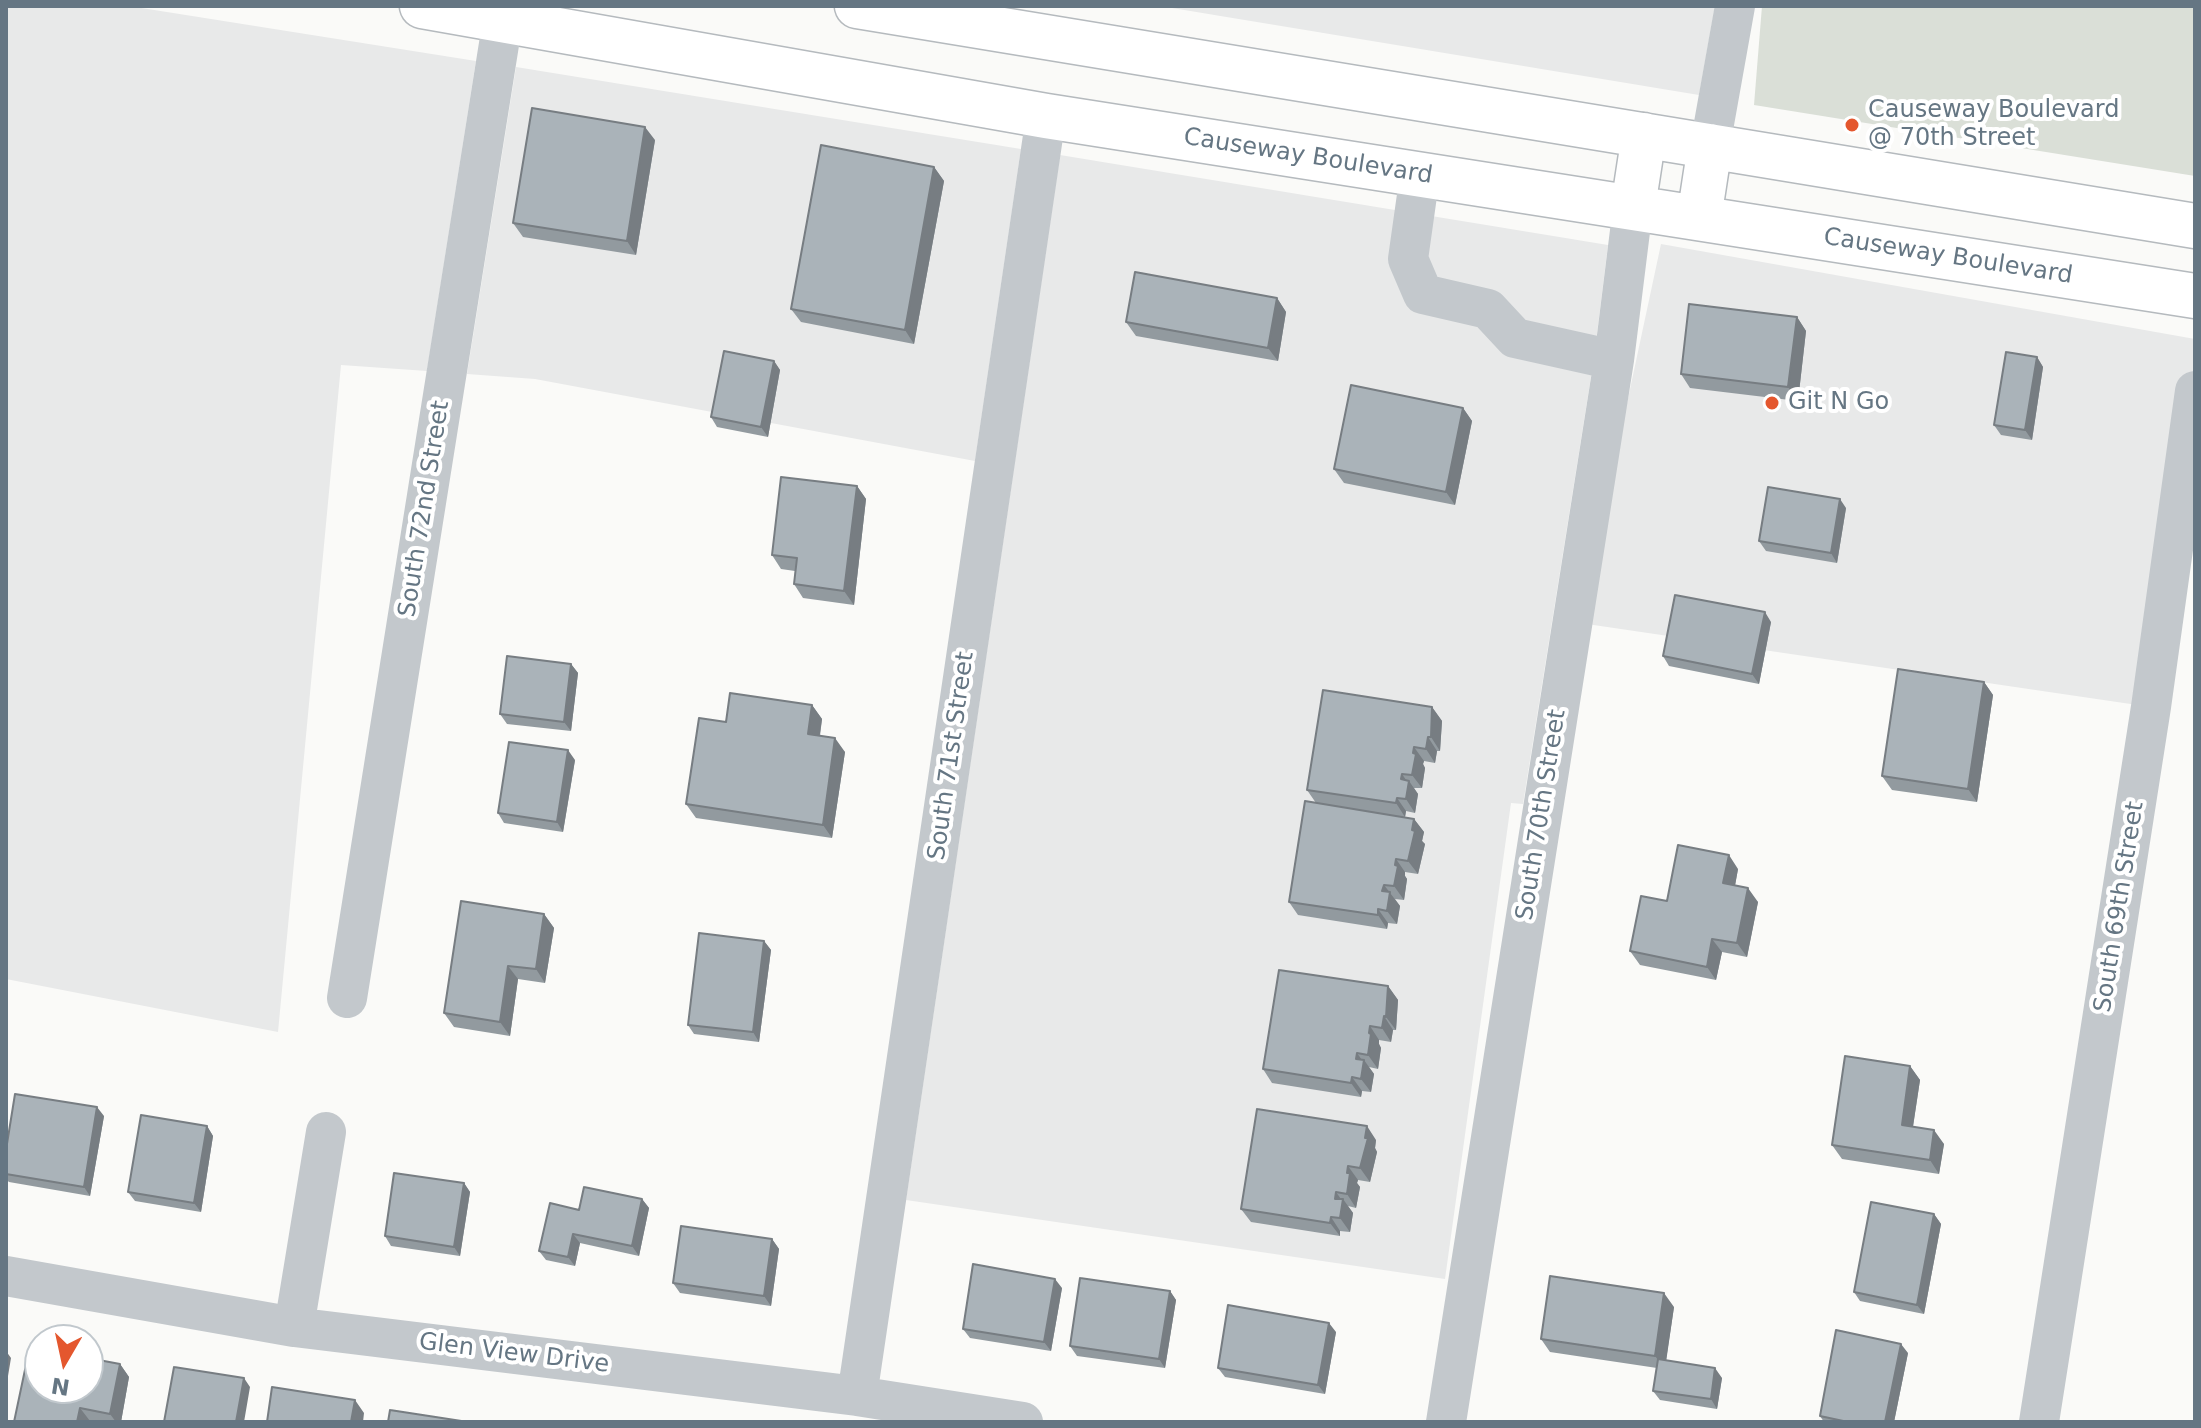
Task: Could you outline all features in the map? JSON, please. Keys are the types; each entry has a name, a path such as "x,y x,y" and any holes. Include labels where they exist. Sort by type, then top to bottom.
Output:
{"main road":[{"name":"Causeway Boulevard","path":"422,6 1046,116 2195,296"},
{"path":"857,6 924,11 2195,226"},
{"path":"1633,207 1644,135"},
{"path":"1699,218 1710,146"}],"street":[{"path":"1710,146 1735,6"},
{"name":"South 72nd Street","path":"347,998 503,19"},
{"name":"South 71st Street","path":"857,1396 1046,116"},
{"path":"1420,174 1408,259 1423,294 1488,309 1515,338 1614,360"},
{"name":"South 70th Street","path":"1446,1422 1614,360 1633,207"},
{"name":"South 69th Street","path":"2039,1422 2151,707 2195,391"},
{"path":"294,1327 326,1132"},
{"name":"Glen View Drive","path":"6,1276 294,1327 857,1396 1023,1422"}],"shaded area":[{"path":"6,6 129,6 476,61 427,371 341,365 278,1032 6,979"},
{"path":"1160,6 1715,6 1699,95"},
{"path":"1762,6 2195,6 2195,176 1754,105"},
{"path":"516,67 1021,149 975,461 535,379 467,374"},
{"path":"1060,155 1608,245 1594,358 1523,804 1511,803 1445,1279 906,1200"},
{"path":"1661,244 2195,339 2195,391 2151,707 1580,623"}],"building":[{"path":"532,108 645,127 627,241 513,223"},
{"path":"821,145 934,167 905,330 791,309"},
{"path":"1135,272 1277,298 1268,348 1126,322"},
{"path":"1689,304 1797,317 1788,387 1681,374"},
{"path":"724,351 774,361 761,427 711,417"},
{"path":"2006,352 2037,357 2025,430 1994,425"},
{"path":"1351,385 1463,408 1446,492 1334,469"},
{"path":"781,477 857,486 844,591 794,584 797,558 772,555"},
{"path":"1768,487 1840,499 1831,553 1759,541"},
{"path":"1675,595 1765,612 1752,674 1663,656"},
{"path":"507,656 571,664 564,722 500,714"},
{"path":"1898,669 1984,682 1968,789 1882,776"},
{"path":"1323,690 1432,707 1431,737 1428,737 1426,749 1414,747 1413,753 1416,754 1412,775 1402,774 1401,779 1409,781 1406,799 1397,798 1396,803 1307,790"},
{"path":"730,693 812,705 808,734 835,738 823,825 686,804 699,718 726,722"},
{"path":"509,742 568,750 557,822 498,813"},
{"path":"1305,801 1414,819 1412,830 1415,831 1408,861 1396,859 1395,865 1398,866 1394,886 1384,885 1382,891 1390,892 1387,911 1378,909 1378,915 1289,902"},
{"path":"1678,845 1729,855 1723,883 1748,888 1737,943 1712,939 1707,967 1630,951 1641,896 1667,901"},
{"path":"461,901 544,914 536,969 508,966 500,1022 444,1013"},
{"path":"699,933 764,941 753,1032 688,1025"},
{"path":"1279,970 1388,986 1386,1017 1382,1028 1370,1026 1368,1055 1357,1053 1356,1059 1364,1060 1361,1079 1352,1077 1351,1083 1263,1069"},
{"path":"1845,1056 1910,1066 1902,1125 1934,1130 1930,1160 1832,1145"},
{"path":"15,1094 97,1107 84,1187 6,1174 6,1150"},
{"path":"1257,1109 1367,1126 1365,1138 1368,1138 1360,1168 1348,1166 1347,1194 1336,1192 1335,1199 1343,1199 1340,1218 1331,1217 1330,1223 1241,1209"},
{"path":"141,1115 207,1126 194,1203 128,1192"},
{"path":"394,1173 464,1183 454,1247 385,1236"},
{"path":"584,1187 642,1199 632,1246 573,1234 568,1257 539,1251 550,1203 579,1210"},
{"path":"1871,1202 1934,1214 1917,1305 1854,1292"},
{"path":"681,1226 772,1239 764,1296 673,1283"},
{"path":"973,1264 1055,1279 1044,1342 963,1329"},
{"path":"1550,1276 1664,1293 1655,1356 1541,1339"},
{"path":"1080,1278 1170,1291 1159,1359 1070,1346"},
{"path":"1228,1305 1329,1323 1318,1385 1218,1368"},
{"path":"1836,1330 1901,1344 1885,1422 1848,1422 1820,1416"},
{"path":"1658,1359 1715,1368 1711,1399 1653,1391"},
{"path":"104,1361 120,1364 110,1414 80,1408 77,1422 14,1422 24,1374 24,1404 104,1404"},
{"path":"174,1367 244,1378 236,1422 164,1422"},
{"path":"272,1387 355,1400 351,1422 267,1422"},
{"path":"390,1410 468,1422 388,1422"}],"place":[{"name":"Causeway Boulevard @ 70th Street","path":"1852,125"},
{"name":"Git N Go","path":"1772,403"}]}
